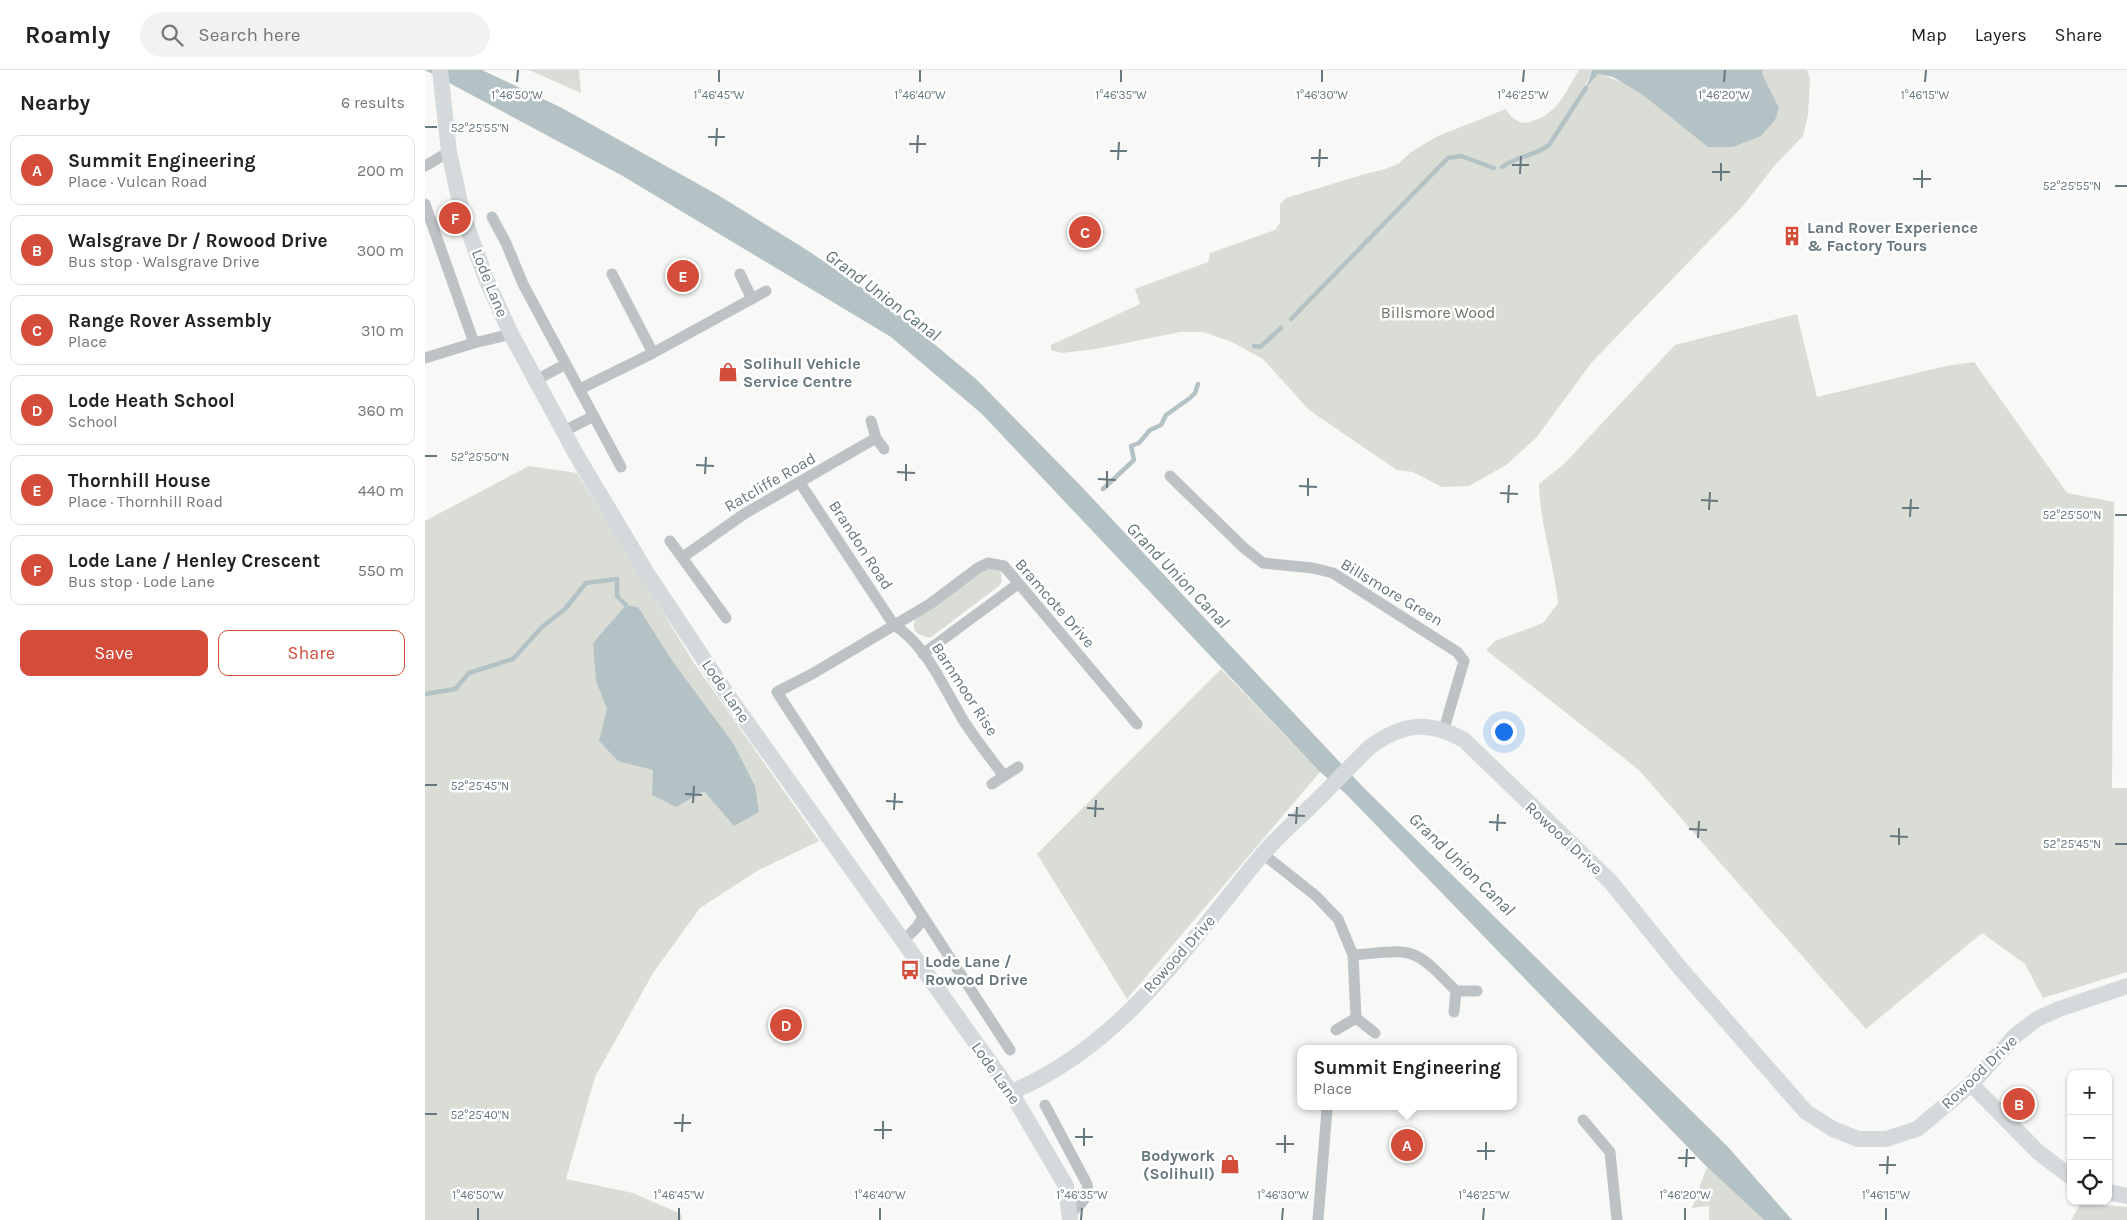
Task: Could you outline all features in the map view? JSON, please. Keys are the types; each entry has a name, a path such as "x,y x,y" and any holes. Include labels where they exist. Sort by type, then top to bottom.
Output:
{"street":[{"name":"Lode Lane","path":"440,70 449,152 463,216 487,280 511,334 609,513 733,703 1011,1092 1065,1186 1070,1217"},
{"path":"425,166 449,152"},
{"name":"Lode Lane","path":"425,204 474,343"},
{"name":"Lode Lane","path":"492,218 507,243 523,284 621,467"},
{"path":"612,274 653,353"},
{"path":"740,274 752,299"},
{"path":"580,389 653,353 766,292"},
{"path":"425,358 511,334"},
{"path":"536,380 566,364"},
{"path":"564,431 594,416"},
{"path":"871,421 877,438 885,449"},
{"name":"Ratcliffe Road","path":"683,557 744,514 877,438"},
{"name":"Billsmore Green","path":"1170,476 1244,548 1263,563 1313,568 1333,573 1457,652 1464,661 1444,729"},
{"name":"Brandon Road","path":"801,483 893,626"},
{"path":"669,541 683,557 726,618"},
{"name":"Bramcote Drive","path":"777,692 812,674 930,604 988,563 1004,566 1137,724"},
{"path":"923,654 1018,584"},
{"name":"Barnmoor Rise","path":"893,626 908,634 923,654 966,724 1003,776"},
{"name":"Lode Lane","path":"777,692 1011,1050"},
{"name":"Rowood Drive","path":"1011,1092 1075,1059 1115,1024 1160,979 1197,938 1263,854 1360,757 1388,734 1407,728 1427,725 1444,729 1464,740 1610,881 1679,968 1806,1112 1833,1129 1859,1139 1886,1139 1917,1129 1971,1084 2016,1035 2037,1019 2127,986"},
{"path":"992,784 1018,767"},
{"path":"1263,854 1317,896 1338,919 1353,955 1356,1018 1375,1033"},
{"path":"903,941 917,927 923,917"},
{"path":"1353,955 1401,951 1414,953 1428,961 1456,991 1477,991"},
{"path":"1454,1012 1456,991"},
{"path":"1336,1030 1356,1018"},
{"path":"1971,1084 2038,1152 2067,1174"},
{"name":"Lode Lane","path":"1045,1105 1087,1184 1088,1190 1084,1202 1070,1217"},
{"path":"1318,1220 1327,1110"},
{"path":"1583,1120 1611,1152 1617,1220"},
{"path":"2112,1193 2127,1196"}],"green space":[{"path":"529,70 579,70 581,93"},
{"name":"Billsmore Wood","path":"1579,70 1592,70 1585,86 1598,74 1613,79 1643,94 1708,147 1758,70 1807,70 1810,79 1808,115 1803,136 1776,164 1742,207 1592,362 1536,438 1506,465 1469,486 1442,487 1413,472 1397,470 1309,410 1263,359 1232,342 1203,332 1180,332 1096,349 1062,353 1051,350 1051,345 1140,304 1135,289 1208,262 1210,253 1275,230 1280,223 1280,204 1286,198 1398,164 1411,152 1438,136 1506,109 1519,122 1526,123 1540,118 1560,102"},
{"path":"1797,314 1817,397 1946,366 1974,362 2067,493 2114,502 2112,788 2127,788 2127,972 2043,998 2025,964 1982,933 1866,1029 1639,770 1486,650 1495,641 1543,623 1558,603 1542,514 1539,484 1564,464 1675,345"},
{"path":"529,466 577,473 694,663 819,841 757,871 700,908 653,973 595,1077 566,1179 633,1193 681,1214 682,1220 425,1220 425,521"},
{"path":"986,569 994,569 1001,572 1002,581 999,586 930,638 916,632 914,622 916,618"},
{"path":"1221,669 1320,772 1127,999 1037,854"},
{"path":"1707,1167 1764,1220 1709,1220 1709,1206 1692,1208"},
{"path":"2080,1205 2127,1207 2127,1220 2071,1220"}],"shaded area":[{"path":"425,70 482,70 560,107 718,195 810,252 891,308 976,379 1079,484 1363,787 1728,1147 1792,1220 1764,1220 1707,1167 1345,793 1320,772 982,414 891,337 621,175"},
{"path":"1592,70 1762,70 1763,76 1779,108 1775,120 1761,136 1733,147 1708,147 1643,95 1613,77 1598,74 1586,88"},
{"path":"626,605 638,607 673,662 733,743 755,786 759,812 734,826 704,791 676,807 652,795 653,770 618,761 599,741 607,709 596,681 593,643"}],"waterway":[{"path":"1502,167 1514,160 1538,152 1549,145 1586,88"},
{"path":"1291,319 1448,158 1461,156 1494,168"},
{"path":"1254,346 1260,347 1281,328"},
{"path":"1103,489 1134,460 1131,446 1139,443 1150,430 1161,425 1166,415 1195,393 1198,384"},
{"path":"425,694 455,689 469,673 513,659 542,627 565,609 586,583 617,579 617,596 626,605"}],"place":[{"name":"Lode Lane / Henley Crescent","path":"455,218"},
{"name":"Range Rover Assembly","path":"1085,232"},
{"name":"Land Rover Experience & Factory Tours","path":"1792,236"},
{"name":"Thornhill House","path":"683,276"},
{"name":"Solihull Vehicle Service Centre","path":"728,372"},
{"name":"Lode Lane / Rowood Drive","path":"910,970"},
{"name":"Lode Heath School","path":"786,1025"},
{"name":"Walsgrave Dr / Rowood Drive","path":"2019,1104"},
{"name":"Summit Engineering","path":"1407,1145"},
{"name":"Bodywork (Solihull)","path":"1230,1164"}],"water label":[{"name":"Grand Union Canal","path":"883,295"},
{"name":"Grand Union Canal","path":"1178,575"},
{"name":"Grand Union Canal","path":"1462,864"}]}
